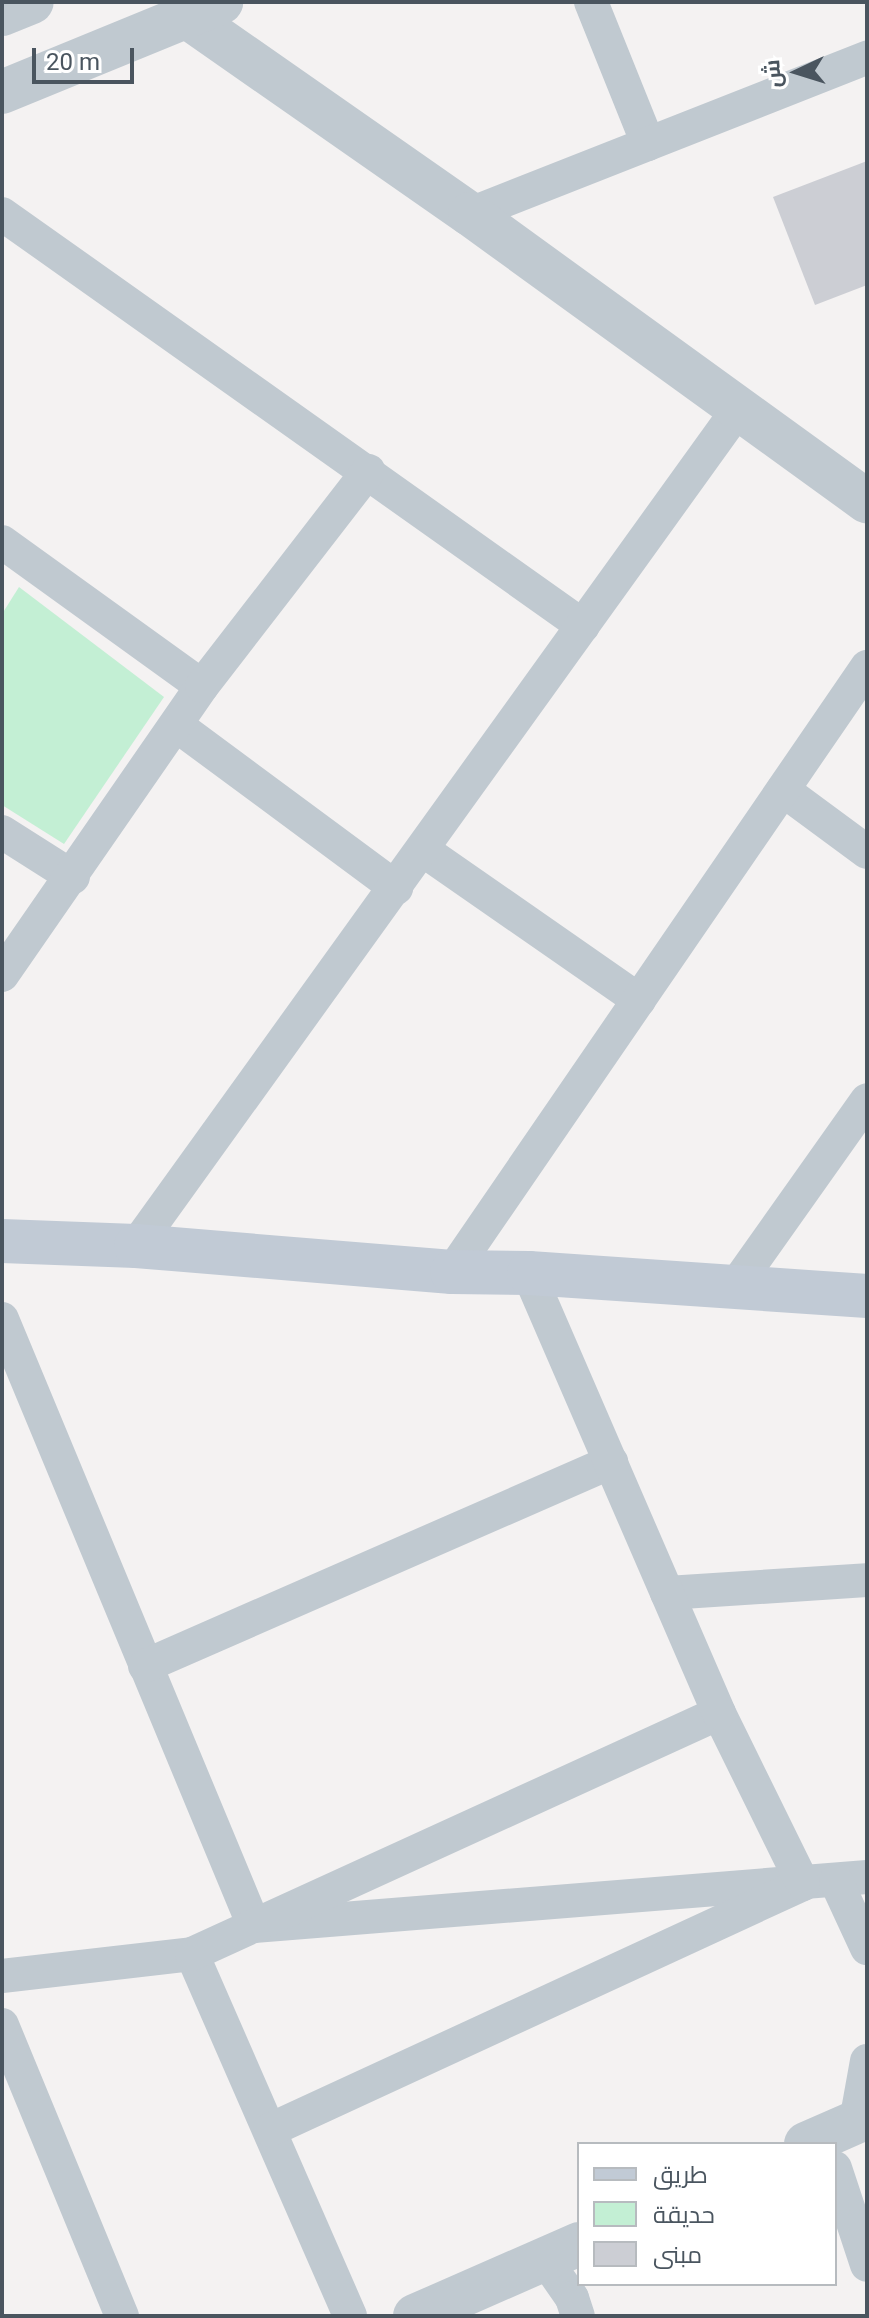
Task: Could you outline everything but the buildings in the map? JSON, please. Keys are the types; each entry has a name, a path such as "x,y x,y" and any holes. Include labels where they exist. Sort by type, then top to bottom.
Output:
{"main road":[{"path":"2,1241 136,1246 452,1272 529,1273 867,1296"}],"street":[{"path":"2,14 32,2"},
{"path":"591,2 648,144"},
{"path":"2,92 204,9 470,214 867,501"},
{"path":"470,214 867,58"},
{"path":"2,214 583,626"},
{"path":"136,1246 739,408"},
{"path":"2,975 73,877 202,686 368,471"},
{"path":"2,542 202,686"},
{"path":"452,1272 867,667"},
{"path":"176,725 396,888"},
{"path":"783,790 867,852"},
{"path":"2,832 73,877"},
{"path":"423,850 639,1000"},
{"path":"734,1288 867,1100"},
{"path":"529,1273 719,1713 835,1881 867,1948"},
{"path":"2,1319 254,1926"},
{"path":"145,1666 611,1462"},
{"path":"667,1593 867,1580"},
{"path":"2,1976 192,1954 719,1713"},
{"path":"254,1926 835,1881"},
{"path":"270,2130 835,1881"},
{"path":"192,1954 350,2316"},
{"path":"2,2025 122,2316"},
{"path":"830,2142 867,2061"},
{"path":"837,2166 867,2265"},
{"path":"415,2316 562,2251 578,2316"}],"green space":[{"path":"19,587 164,697 64,844 2,805 2,614"}]}
